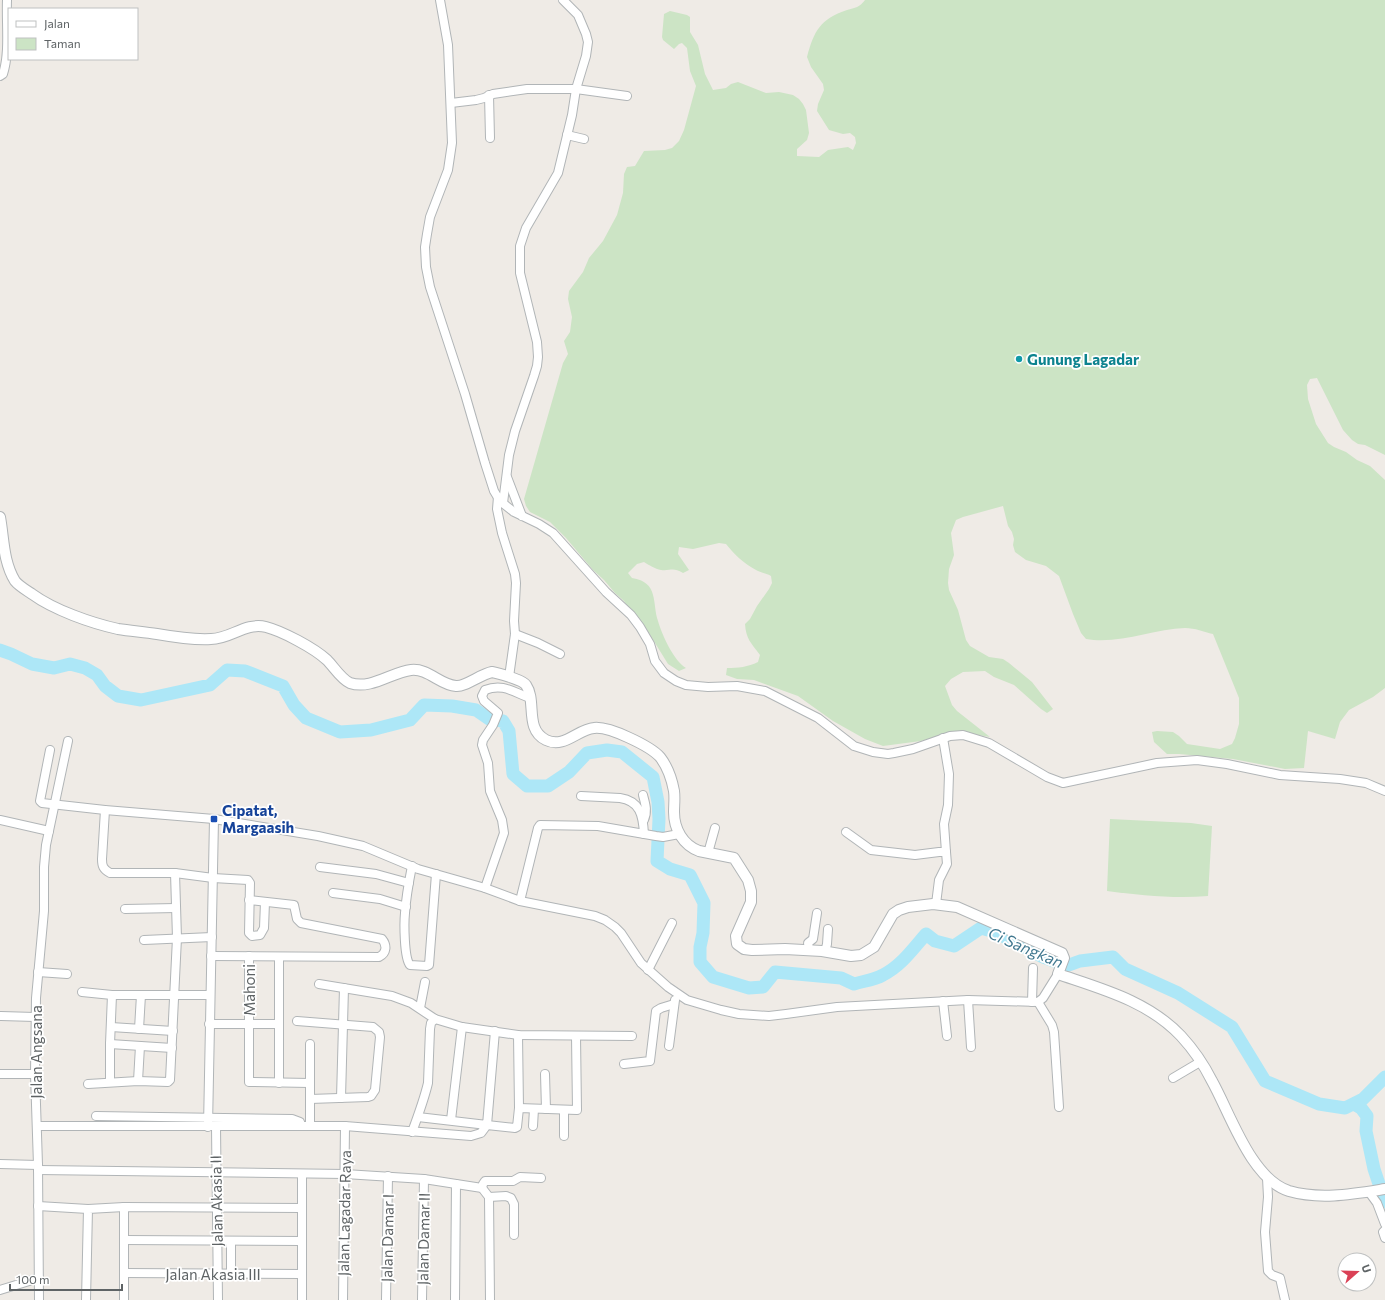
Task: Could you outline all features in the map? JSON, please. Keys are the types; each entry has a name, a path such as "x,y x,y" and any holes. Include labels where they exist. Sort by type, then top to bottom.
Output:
{"street":[{"path":"0,76 3,74 6,58 7,0"},
{"path":"440,0 448,45 452,143 448,170 430,217 425,247 426,267 430,287 465,394 485,463 500,500 508,508 553,533 606,592 631,615 650,644 655,661 664,673 676,681 686,685 698,687 737,686 765,691 798,706 818,718 854,746 872,752 888,754 894,753 913,749 954,735 963,735 989,743 1047,777 1063,783 1157,763 1197,760 1226,764 1280,775 1366,782 1385,791"},
{"path":"509,671 515,634 514,620 516,583 515,574 502,533 497,509 507,476 509,455 515,431 534,376 538,357 537,342 520,273 520,246 526,228 558,173 572,115 576,89 586,56 587,38 578,16 563,0"},
{"path":"451,103 526,89 576,89 627,96"},
{"path":"490,95 490,138"},
{"path":"567,135 584,139"},
{"path":"507,476 522,516"},
{"path":"0,517 5,557 16,582 38,598 93,621 117,628 165,635 212,639 221,638 248,627 267,627 315,651 326,659 346,680 358,684 371,683 411,670 421,671 445,684 457,686 488,673 509,671 526,685 536,731 548,742 559,743 576,736 586,729 600,728 616,732 643,744 660,757 671,780 674,792 674,815 677,830 684,841 693,849 710,848 734,858 748,880 751,891 751,902 736,936 737,944 744,949 785,949 809,947 826,948 851,956 865,954 878,942 893,914 908,906 937,900 957,907 1062,953 1064,956 1058,973 1043,998 1035,1002 968,1000 943,1001 837,1007 768,1016 739,1014 707,1007 687,1000 677,994 648,970 635,955 621,933 605,920 581,913 520,901 485,888 412,866 363,846 318,836 214,819 42,803 40,801 50,750"},
{"path":"515,634 560,654"},
{"path":"485,888 504,833 502,820 489,787 488,763 482,745 483,740 498,715 498,712 484,701 482,696 485,690 497,686 530,698"},
{"path":"937,900 939,880 947,864 944,824 948,805 949,774 943,738"},
{"name":"Jalan Angsana","path":"39,1300 35,1017 44,911 44,867 49,831 68,741"},
{"path":"643,795 646,806 646,814 643,821"},
{"path":"581,796 625,799 634,803 640,811 643,821 644,834"},
{"path":"105,810 102,859 102,866 104,870 110,873 175,873 213,878 249,880 249,933 252,936 260,935 264,928 265,902"},
{"name":"Jalan Akasia II","path":"214,819 208,1117 212,1127 216,1172 218,1300"},
{"path":"0,820 49,831"},
{"path":"520,901 539,825 598,826 659,836 679,834"},
{"path":"710,848 715,828"},
{"path":"846,832 871,850 915,855 946,852"},
{"path":"412,866 406,907 406,956 408,964 410,965 429,965 436,874"},
{"path":"320,867 376,874 409,883"},
{"path":"88,1084 138,1081 169,1082 177,938 175,873"},
{"path":"333,893 380,899 406,907"},
{"path":"211,956 379,957 385,952 386,946 382,939 301,923 297,919 294,904 249,900"},
{"path":"125,909 176,908"},
{"path":"809,947 813,939 817,913"},
{"path":"648,970 672,923"},
{"path":"826,948 828,929"},
{"path":"144,940 212,937"},
{"name":"Mahoni","path":"249,956 249,1082 279,1083"},
{"path":"279,957 279,1083 310,1083"},
{"path":"1033,968 1035,1002 1052,1025 1054,1032 1059,1107"},
{"path":"38,972 67,974"},
{"path":"1058,973 1119,995 1140,1005 1166,1022 1181,1036 1212,1080 1246,1149 1267,1178 1283,1189 1304,1194 1345,1196 1377,1190 1377,1203 1385,1224"},
{"path":"420,1008 425,982"},
{"path":"319,984 392,996 411,1003 435,1019 462,1027 518,1035 632,1036"},
{"path":"341,1098 344,988"},
{"path":"82,992 112,995 210,995"},
{"path":"669,1046 674,1020 674,1004 677,994"},
{"path":"110,1082 110,1027 112,995"},
{"path":"139,1029 141,995"},
{"path":"968,1000 971,1048"},
{"path":"943,1001 947,1036"},
{"path":"624,1064 650,1061 656,1011 674,1004"},
{"path":"1,1016 35,1017"},
{"path":"412,1132 428,1083 430,1025 435,1019"},
{"path":"297,1021 373,1027 379,1032 380,1037 375,1090 371,1096 310,1098"},
{"path":"209,1024 278,1024"},
{"path":"110,1027 173,1031"},
{"path":"451,1120 462,1027"},
{"path":"37,1126 345,1126 471,1136 481,1133 487,1125 495,1031"},
{"path":"418,1117 517,1127 519,1108 518,1035"},
{"path":"519,1108 576,1111 578,1108 576,1036"},
{"path":"110,1044 172,1048"},
{"path":"306,1126 310,1098 310,1044"},
{"path":"138,1081 140,1046"},
{"path":"1173,1078 1200,1062"},
{"path":"1,1074 35,1074"},
{"path":"545,1074 546,1109"},
{"path":"533,1126 534,1109"},
{"path":"564,1110 564,1136"},
{"path":"96,1116 292,1119 306,1126"},
{"name":"Jalan Lagadar Raya","path":"343,1300 345,1126"},
{"path":"0,1164 38,1167 388,1176 424,1178 482,1188 489,1197 490,1300"},
{"path":"302,1174 302,1300"},
{"name":"Jalan Damar I","path":"386,1300 388,1176"},
{"path":"482,1188 485,1181 514,1181 520,1177 541,1178"},
{"name":"Jalan Damar II","path":"422,1300 424,1178"},
{"path":"1267,1178 1268,1197 1265,1232 1268,1271 1272,1275 1280,1278 1285,1300"},
{"path":"455,1300 456,1184"},
{"path":"489,1197 506,1196 511,1198 514,1204 514,1235"},
{"path":"38,1206 88,1209 124,1207 302,1208"},
{"path":"124,1207 124,1300"},
{"path":"86,1300 88,1209"},
{"path":"1385,1230 1383,1232 1385,1238"},
{"path":"124,1240 302,1241"},
{"path":"231,1241 231,1274"},
{"name":"Jalan Akasia III","path":"124,1273 302,1274"},
{"path":"0,1290 39,1278"}],"green space":[{"path":"865,0 1385,0 1385,455 1365,445 1358,444 1343,430 1317,378 1310,379 1307,385 1308,399 1316,424 1328,443 1370,466 1385,480 1385,688 1373,697 1349,710 1340,722 1335,739 1308,731 1304,768 1285,769 1233,759 1167,754 1154,742 1152,732 1173,732 1187,744 1220,749 1232,744 1235,738 1239,724 1239,698 1213,634 1196,629 1185,628 1110,640 1086,639 1081,633 1059,576 1046,566 1026,560 1015,552 1013,545 1014,539 1008,526 1003,506 956,520 951,533 954,555 949,569 949,590 958,610 966,640 970,646 989,657 1003,659 1009,663 1032,682 1053,709 1047,713 1014,685 994,677 985,671 963,672 951,679 945,686 952,705 957,711 990,737 960,732 921,741 883,746 865,739 833,721 798,696 754,680 737,679 726,675 727,668 743,667 758,662 760,655 748,637 745,624 750,619 772,583 771,576 747,565 726,544 719,543 693,549 679,547 678,554 689,570 683,573 674,570 659,569 644,562 637,564 628,573 632,578 641,580 647,584 651,589 656,614 665,640 677,660 686,668 679,671 668,664 647,630 624,601 593,570 566,538 550,522 530,512 526,506 524,499 563,363 568,354 564,341 570,332 572,317 568,299 569,291 583,272 589,258 603,241 617,215 623,193 624,174 627,167 635,166 644,151 665,150 672,148 679,141 684,130 696,86 690,71 687,48 682,43 674,49 663,40 664,14 670,11 690,17 690,32 698,45 705,74 713,90 726,88 731,84 738,82 766,93 779,92 793,95 799,99 806,110 809,133 807,140 797,149 797,156 819,157 828,150 848,147 853,150 856,143 855,137 850,133 843,134 829,130 817,111 818,104 824,90 823,84 811,67 807,57 812,40 824,22 830,17 857,7"},
{"path":"1110,819 1191,823 1212,826 1208,896 1170,897 1107,891"}],"waterway":[{"name":"Ci Sangkan","path":"0,650 32,664 54,668 70,664 85,668 97,675 105,686 118,696 141,700 210,685 227,670 245,671 283,686 294,705 306,718 340,732 371,730 410,720 424,705 452,706 476,710 489,719 503,721 509,731 513,774 527,786 548,786 569,772 587,753 607,750 622,752 653,777 658,802 659,819 657,861 670,869 690,875 704,903 700,962 713,977 749,988 763,987 775,972 841,978 854,984 876,978 895,967 926,934 935,941 954,946 981,928 995,932 1043,957 1059,963 1069,965 1080,961 1113,957 1125,969 1178,993 1232,1027 1265,1081 1319,1104 1345,1108 1363,1099 1385,1077"},
{"path":"1354,1104 1361,1108 1367,1116 1366,1131 1374,1169 1385,1202"}],"place":[{"name":"Gunung Lagadar","path":"1019,359"},
{"name":"Cipatat, Margaasih","path":"214,819"}]}
